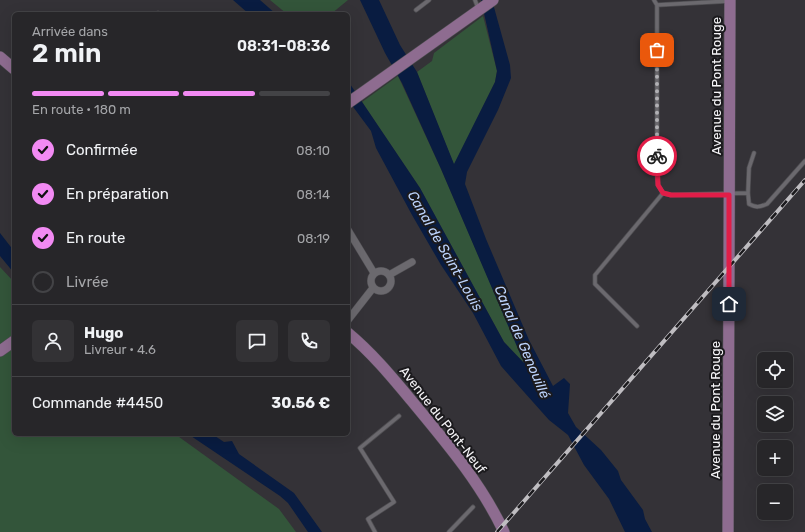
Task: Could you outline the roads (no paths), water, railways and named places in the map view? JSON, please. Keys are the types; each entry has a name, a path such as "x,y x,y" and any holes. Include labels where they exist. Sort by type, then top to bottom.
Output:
{"main road":[{"path":"350,102 411,58 479,6 493,0"},
{"name":"Avenue du Pont Rouge","path":"728,532 730,0"},
{"path":"0,57 12,67"},
{"name":"Avenue du Pont-Neuf","path":"350,335 368,349 442,436 484,495 504,532"},
{"path":"0,351 12,342"}],"street":[{"path":"350,233 374,273"},
{"path":"389,275 412,262"},
{"path":"380,271 389,275 391,282 388,288 382,291 373,288 370,282 374,273 380,271"},
{"path":"350,317 373,288"}],"lane":[{"path":"416,10 429,0"},
{"path":"654,0 657,5 656,175 658,185 663,193 671,195 729,195 748,193"},
{"path":"657,5 730,0"},
{"path":"754,153 749,168 748,193 749,204 752,206 759,207 767,204 805,161"},
{"path":"637,326 595,284 593,279 663,193"},
{"path":"375,532 368,519 394,502 360,448 399,416"},
{"path":"449,532 473,507"}],"water":[{"path":"233,0 260,0 274,12 247,12"},
{"path":"360,0 379,0 400,45 417,72 454,164 495,82 497,71 481,0 492,0 510,65 511,78 498,110 467,172 465,184 486,239 529,340 553,386 564,378 570,384 568,413 576,427 601,450 618,471 621,480 643,510 645,519 652,532 625,532 609,499 584,465 568,435 549,420 501,366 473,313 441,265 412,215 376,148 371,131 350,103 350,84 420,188 504,342 524,363 441,169 402,83 385,53"},
{"path":"0,233 12,248 12,271 0,256"},
{"path":"191,436 215,436 224,442 232,441 239,454 294,493 322,532 308,532 288,503 280,496"}],"railway":[{"path":"497,532 805,180"}],"water label":[{"name":"Canal de Saint-Louis","path":"445,251"},
{"name":"Canal de Genouillé","path":"522,342"}]}
